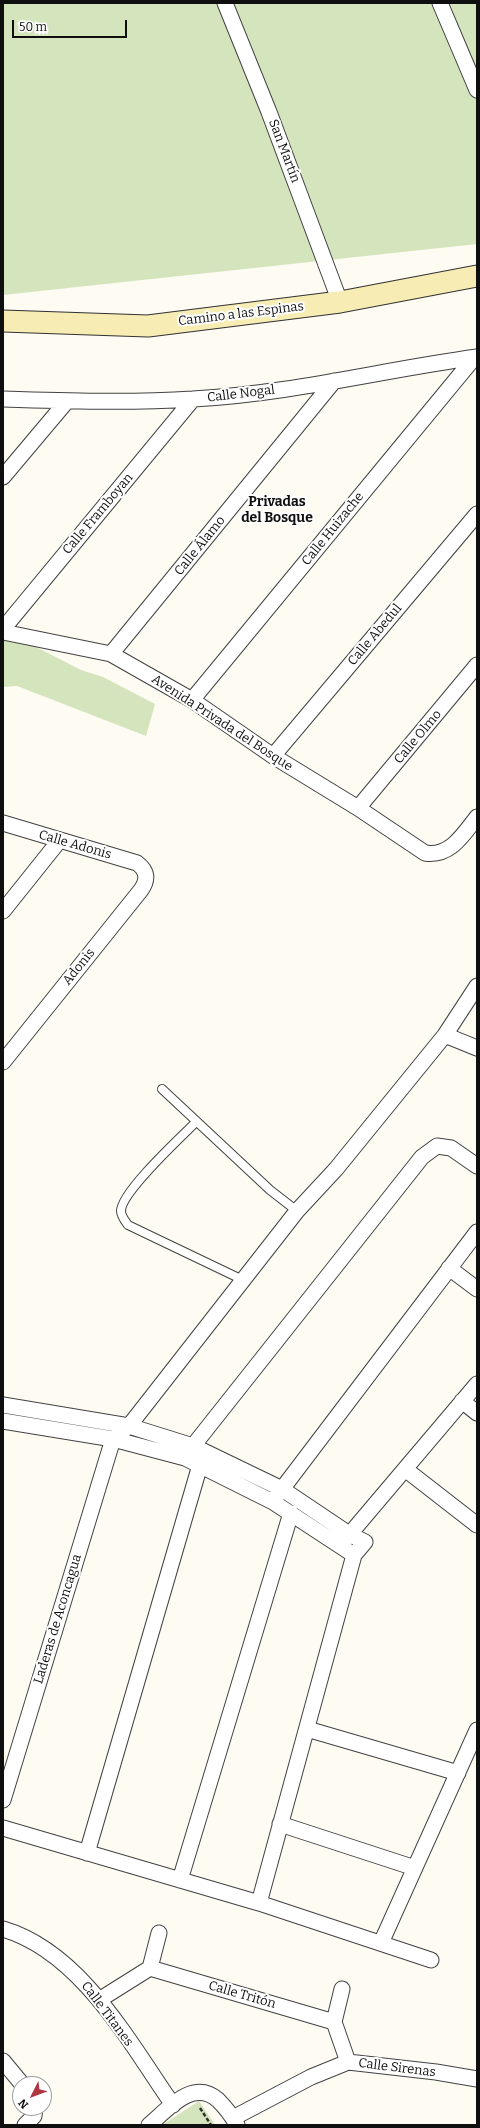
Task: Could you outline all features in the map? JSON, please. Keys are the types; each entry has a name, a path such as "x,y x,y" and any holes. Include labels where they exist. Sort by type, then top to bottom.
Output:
{"street":[{"name":"San Martín","path":"225,3 270,112 340,302"},
{"path":"440,3 477,90"},
{"name":"Camino a las Espinas","path":"3,321 148,326 340,302 477,276"},
{"name":"Calle Nogal","path":"3,399 66,401 193,399 334,381 475,357"},
{"name":"Calle Huizache","path":"192,700 475,357"},
{"name":"Calle Álamo","path":"111,654 334,381"},
{"name":"Calle Framboyan","path":"3,630 193,399"},
{"path":"3,477 66,401"},
{"name":"Calle Abedul","path":"273,756 477,514"},
{"name":"Avenida Privada del Bosque","path":"3,630 111,654 192,700 273,756 358,808 425,854 446,851 477,818"},
{"name":"Calle Olmo","path":"358,808 477,665"},
{"name":"Calle Adonis","path":"3,824 138,863 145,870"},
{"path":"3,911 59,841"},
{"name":"Adonis","path":"3,1062 141,890 146,883 145,870"},
{"path":"113,1438 129,1426 297,1212 336,1169 445,1035 477,986"},
{"path":"445,1035 477,1048"},
{"path":"185,1458 422,1156 437,1146 451,1148 477,1166"},
{"path":"273,1502 477,1232"},
{"path":"449,1268 477,1289"},
{"path":"340,1547 349,1534 477,1384"},
{"path":"462,1401 477,1413"},
{"path":"3,1405 129,1426 193,1446 282,1489 349,1534 365,1542 354,1555 259,1903"},
{"path":"3,1421 113,1438 185,1458 273,1502 354,1555"},
{"name":"Laderas de Aconcagua","path":"3,1800 113,1438"},
{"path":"87,1853 200,1465"},
{"path":"404,1469 477,1525"},
{"path":"180,1880 291,1513"},
{"path":"307,1729 458,1773"},
{"path":"381,1944 477,1730"},
{"path":"280,1824 415,1868"},
{"path":"3,1828 259,1903 431,1960"},
{"name":"Calle Titanes","path":"3,1929 15,1933 41,1946 57,1957 76,1974 99,2000 173,2105"},
{"path":"99,2000 150,1968 159,1933"},
{"name":"Calle Tritón","path":"150,1968 334,2022"},
{"path":"342,1989 334,2022 348,2062"},
{"path":"3,2061 15,2076"},
{"name":"Calle Sirenas","path":"235,2122 311,2077 348,2062 436,2072 477,2079"},
{"path":"150,2125 188,2094 200,2091 214,2096 235,2122"},
{"path":"25,2125 34,2116"}],"lane":[{"path":"162,1089 196,1122 297,1212"},
{"path":"196,1122 129,1191 121,1210 123,1218 128,1225 243,1280"}],"path":[{"path":"198,2105 211,2125"}],"green space":[{"path":"3,3 477,3 477,244 3,295"},
{"path":"3,630 81,670 103,677 155,704 146,736 17,686 3,687"},
{"path":"199,2101 215,2125 162,2125"}],"district":[{"name":"Privadas del Bosque","path":"277,510"}]}
